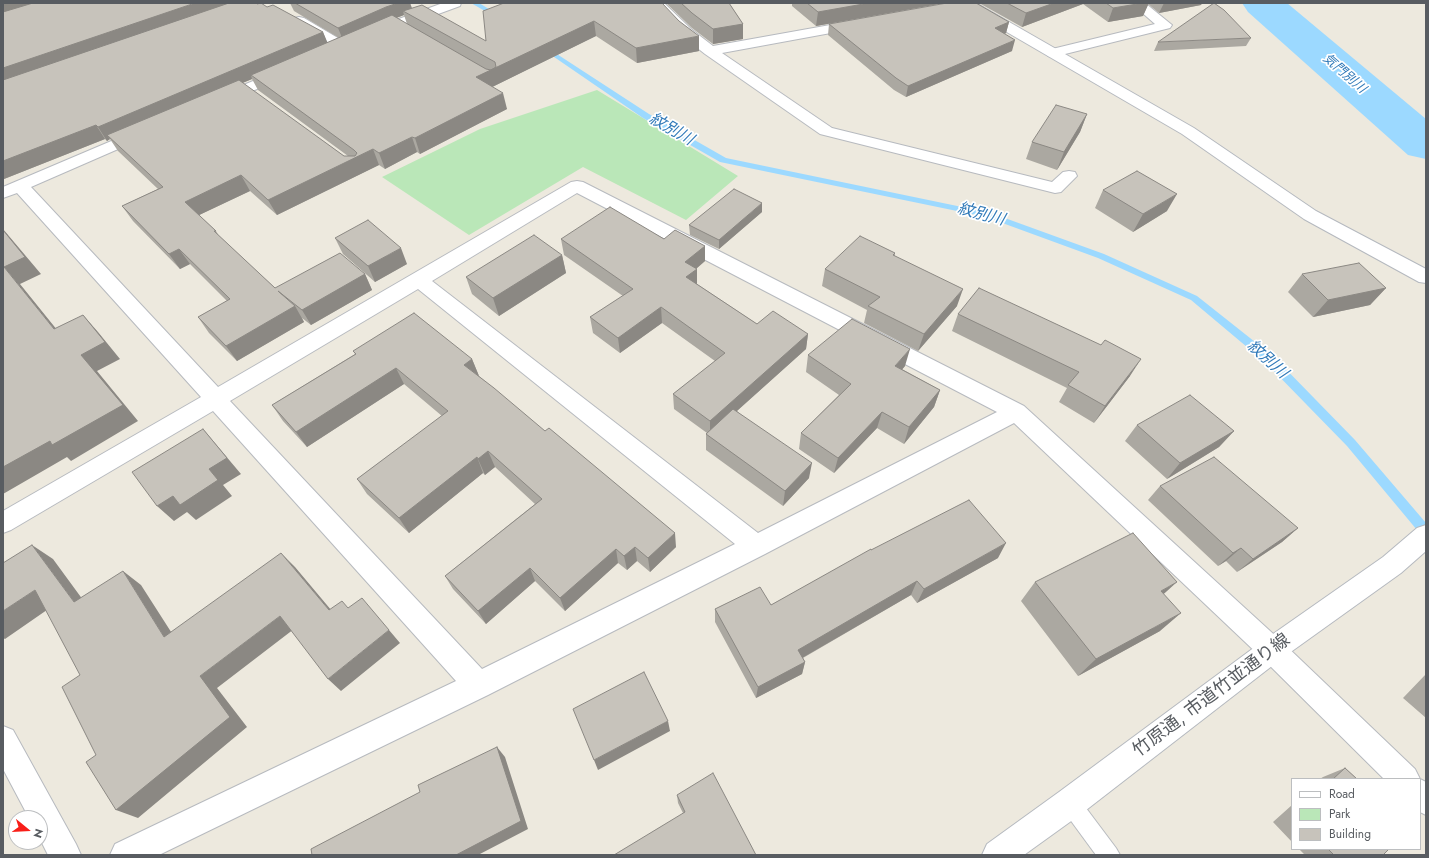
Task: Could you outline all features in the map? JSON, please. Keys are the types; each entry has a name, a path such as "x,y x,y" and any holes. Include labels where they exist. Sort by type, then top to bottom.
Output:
{"street":[{"path":"329,53 433,6 455,3"},
{"path":"656,3 686,32 710,51 826,131 1055,188 1069,176"},
{"path":"1053,53 1165,25 1137,3"},
{"path":"963,5 1053,53 1188,132 1310,215 1426,277"},
{"path":"284,13 354,42"},
{"path":"710,51 875,21"},
{"path":"210,104 295,68"},
{"path":"152,130 12,190 216,400 478,685"},
{"path":"3,523 216,400 577,186 1016,412 1272,650 1404,778"},
{"path":"419,280 756,546"},
{"path":"126,855 478,685 756,546 1016,412"},
{"name":"竹原通, 市道竹並通り線","path":"998,855 1070,803 1272,650 1392,565 1426,536"},
{"path":"3,740 65,855"}],"lane":[{"path":"396,24 409,31"},
{"path":"247,89 260,98"},
{"path":"1070,803 1109,855"}],"green space":[{"path":"597,90 738,176 686,220 583,167 469,235 382,177 480,129"}],"building":[{"path":"33,3 195,3 3,68 3,12"},
{"path":"229,3 261,3 267,7 273,5 323,32 98,127 96,125 3,161 3,80"},
{"path":"295,3 398,3 338,28"},
{"path":"504,3 662,3 679,21 699,36 636,48 594,21 492,69 496,67 495,62 403,11 422,5 486,41 483,11"},
{"path":"681,3 729,3 743,24 713,29"},
{"path":"807,3 869,3 818,12"},
{"path":"947,3 976,3 1009,22 995,28 1015,40 908,86 829,24"},
{"path":"1007,3 1054,3 1026,13"},
{"path":"1106,3 1143,3 1113,8"},
{"path":"1214,3 1224,10 1251,38 1158,42"},
{"path":"392,15 486,69 491,70 476,77 503,93 415,138 412,137 379,153 373,149 268,200 241,175 185,202 275,288 340,253 365,274 302,310 278,291 295,306 226,346 198,317 230,299 179,249 169,254 122,206 163,187 107,135 239,80 344,156 355,156 357,153 354,150 251,75"},
{"path":"1056,105 1087,114 1064,152 1032,142"},
{"path":"1137,171 1177,194 1143,214 1103,190"},
{"path":"734,189 762,203 719,240 689,225"},
{"path":"610,207 664,239 675,230 705,246 685,262 697,269 686,277 757,324 773,311 808,334 710,421 673,394 725,353 661,307 618,338 590,317 633,289 561,239"},
{"path":"368,220 401,248 368,266 335,238"},
{"path":"3,230 25,257 4,267 54,329 83,315 105,342 81,355 123,405 52,445 50,441 3,467"},
{"path":"534,235 562,255 493,298 466,277"},
{"path":"860,236 895,253 893,255 963,289 924,334 868,306 880,297 825,269"},
{"path":"1359,263 1386,288 1328,300 1302,274"},
{"path":"979,288 1101,345 1105,340 1141,359 1105,406 1068,385 1079,372 958,314"},
{"path":"414,313 472,359 464,365 545,431 549,428 675,533 648,558 635,547 624,556 616,549 560,598 530,568 478,611 445,576 542,499 488,451 478,459 477,457 399,518 357,479 448,411 396,368 296,432 272,405 356,354 353,351"},
{"path":"852,319 910,349 895,366 940,390 909,427 882,412 838,458 801,433 851,384 808,355"},
{"path":"1190,395 1234,431 1180,463 1137,425"},
{"path":"733,409 812,463 785,491 706,434"},
{"path":"203,429 227,458 209,469 218,480 180,505 173,496 157,506 132,472"},
{"path":"1214,457 1298,528 1253,559 1241,548 1233,553 1160,486"},
{"path":"969,500 1006,543 924,589 917,581 798,650 805,662 758,687 715,609 760,587 771,605 871,549"},
{"path":"1133,533 1177,582 1161,591 1181,613 1096,659 1035,582"},
{"path":"32,545 74,602 123,571 164,637 281,553 329,610 342,601 348,608 362,598 389,630 328,679 280,616 200,676 230,717 116,810 86,762 96,755 62,687 80,675 35,590 3,611 3,563"},
{"path":"644,672 668,721 594,760 573,709"},
{"path":"497,747 521,821 456,855 312,855 311,849 420,792 418,785"},
{"path":"1345,768 1356,778 1334,778"},
{"path":"713,773 756,855 614,855 685,812 677,795"},
{"path":"1329,850 1388,850 1383,855 1334,855"}],"waterway":[{"name":"紋別川","path":"474,3 499,17"},
{"name":"気門別川","path":"1262,3 1426,144"},
{"name":"紋別川","path":"543,47 646,116 723,160 988,215 1101,256 1194,298 1270,360 1351,443 1426,532"}]}
